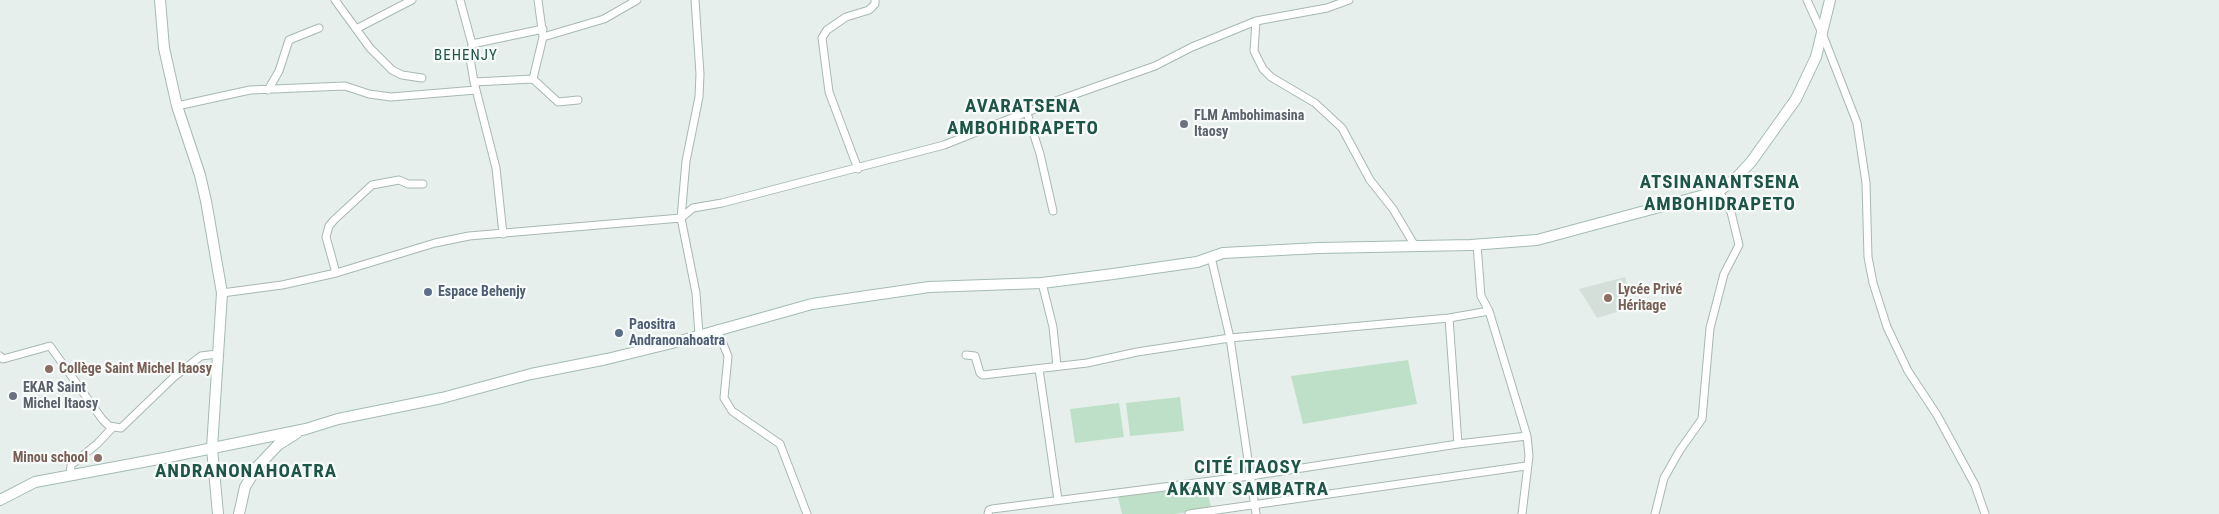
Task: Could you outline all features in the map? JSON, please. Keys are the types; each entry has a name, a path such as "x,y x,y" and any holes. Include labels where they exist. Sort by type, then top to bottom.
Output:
{"street":[{"path":"160,0 164,48 177,106 202,183 222,293 212,448 218,514"},
{"path":"335,0 374,52 392,70 402,75 422,78"},
{"path":"356,29 412,0"},
{"path":"460,0 472,44 470,58 474,82 496,168 503,234"},
{"path":"533,78 543,33 538,0"},
{"path":"472,44 543,33 604,19 637,0"},
{"path":"695,0 700,50 699,97 686,161 681,218 696,293 699,335"},
{"path":"858,169 829,92 822,38 827,30 846,17 869,10 875,0"},
{"path":"222,293 282,285 336,273 435,243 469,236 681,218 693,208 722,203 858,169 944,145 1027,112 1155,66 1256,21 1327,8 1349,0"},
{"path":"1807,0 1822,33 1857,124 1866,183 1868,258 1877,298 1887,327 1904,364 1937,415 1975,485 1984,514"},
{"path":"0,500 35,482 306,429 392,406 442,398 531,374 607,359 812,304 884,292 1042,282 1197,262 1223,253 1319,248 1477,245 1537,240 1719,192 1751,162 1796,99 1816,57 1830,0"},
{"path":"1256,21 1254,52 1263,69 1271,77 1315,103 1342,128 1370,180 1392,209 1414,246"},
{"path":"268,90 279,71 289,40 320,28"},
{"path":"474,82 533,78 558,102 578,100"},
{"path":"177,106 250,90 344,86 370,94 390,97 476,90"},
{"path":"1027,112 1040,154 1053,212"},
{"path":"336,273 326,237 329,226 344,210 367,189 377,184 399,180 408,184 423,184"},
{"path":"1655,514 1664,478 1680,450 1702,419 1710,328 1724,274 1739,245 1731,212 1719,192"},
{"path":"1477,245 1481,296 1489,311 1527,436 1529,456 1526,466 1522,514"},
{"path":"1211,257 1230,338 1256,514"},
{"path":"1042,282 1052,327 1057,366"},
{"path":"966,355 975,356 980,373 983,375 1087,363 1137,352 1230,338 1448,318 1489,311"},
{"path":"1448,318 1458,444"},
{"path":"717,329 728,356 724,398 732,411 780,444 807,514"},
{"path":"1,358 50,346 102,419 114,428 121,428 174,377 200,356 217,354"},
{"path":"1038,369 1058,500"},
{"path":"70,474 70,465 114,428"},
{"path":"239,514 245,487 256,467 278,446 306,429"},
{"path":"988,514 989,510 992,509 1250,476 1458,444 1527,436"},
{"path":"1189,514 1526,466"}],"shaded area":[{"name":"Lycée Privé Héritage","path":"1625,277 1633,307 1597,318 1579,289"}],"green space":[{"path":"1408,360 1417,404 1303,424 1291,376"},
{"path":"1180,397 1184,431 1130,436 1126,403"},
{"path":"1119,403 1124,437 1075,443 1070,409"},
{"path":"1204,483 1212,509 1175,514 1122,514 1118,497"}],"place":[{"name":"FLM Ambohimasina Itaosy","path":"1184,124"},
{"name":"Espace Behenjy","path":"428,292"},
{"name":"Lycée Privé Héritage","path":"1608,298"},
{"name":"Paositra Andranonahoatra","path":"619,333"},
{"name":"Collège Saint Michel Itaosy","path":"49,369"},
{"name":"EKAR Saint Michel Itaosy","path":"13,396"},
{"name":"Minou school","path":"98,458"}],"district":[{"name":"BEHENJY","path":"466,56"},
{"name":"AVARATSENA AMBOHIDRAPETO","path":"1023,118"},
{"name":"ATSINANANTSENA AMBOHIDRAPETO","path":"1720,194"},
{"name":"ANDRANONAHOATRA","path":"246,472"},
{"name":"CITÉ ITAOSY AKANY SAMBATRA","path":"1248,479"}]}
